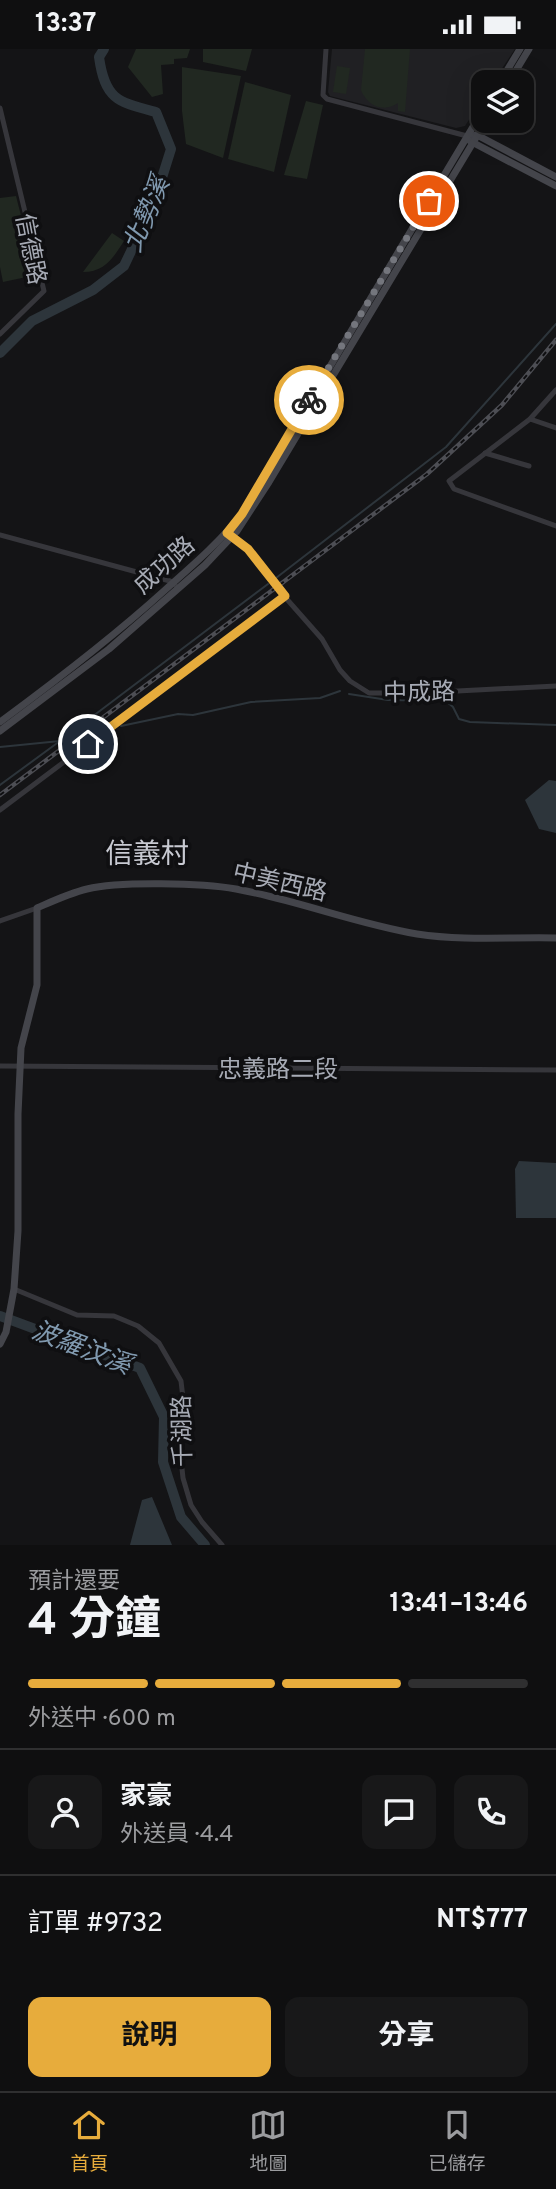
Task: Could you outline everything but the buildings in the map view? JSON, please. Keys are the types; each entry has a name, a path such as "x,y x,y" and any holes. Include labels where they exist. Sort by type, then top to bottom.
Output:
{"street":[{"path":"326,49 323,95 327,99 469,140 556,186"},
{"path":"507,70 520,49"},
{"path":"516,70 529,49"},
{"name":"信德路","path":"0,108 44,291 0,334"},
{"name":"成功路","path":"0,731 109,649 229,535 472,133"},
{"path":"469,140 477,135 556,177"},
{"path":"556,390 530,419 452,478 450,485 454,489 556,526"},
{"path":"530,419 556,428"},
{"path":"485,453 529,466"},
{"path":"0,535 175,586"},
{"name":"中成路","path":"229,535 248,549 322,639 340,670 350,681 369,693 556,686"},
{"name":"成功路","path":"0,722 94,653 175,586"},
{"path":"0,810 285,596"},
{"name":"中美西路","path":"0,922 88,888 221,887 420,934 556,938"},
{"path":"0,1344 6,1332 14,1289 18,1231 21,1048 37,985 37,908"},
{"name":"忠義路二段","path":"0,1066 556,1070"},
{"name":"千湖路","path":"14,1289 77,1315 114,1316 138,1326 159,1343 181,1381 183,1398 180,1450 188,1496 202,1523 222,1545"}],"shaded area":[{"path":"136,49 190,49 187,58 174,59 174,64 161,65 163,94 152,97 128,67"},
{"path":"203,49 252,49 246,71 203,62"},
{"path":"332,49 515,49 501,70 471,70 471,117 465,126 456,128 330,96 328,92"},
{"path":"365,49 410,49 405,112 398,111 398,103 387,107 376,106 364,96 361,90"},
{"path":"337,66 350,68 346,94 333,92"},
{"path":"182,67 241,76 223,158 186,144 182,111"},
{"path":"245,82 291,95 274,172 228,159"},
{"path":"306,101 323,105 307,179 284,175"},
{"path":"16,196 36,275 3,282 0,267 0,198"},
{"path":"112,233 124,241 116,253 103,267 83,272"},
{"path":"549,780 556,781 556,833 539,829 525,800"},
{"path":"519,1161 556,1163 556,1218 516,1218 515,1169"},
{"path":"152,1497 172,1545 130,1545 142,1500"}],"waterway":[{"name":"北勢溪","path":"0,353 32,321 93,290 124,266 154,203 171,149 156,112 123,102 110,91 99,57 104,49"},
{"path":"276,578 446,447 556,324"},
{"path":"0,747 60,741 268,584"},
{"path":"121,726 178,714 193,715 251,702 320,698 340,691"},
{"path":"349,694 388,700 446,701 453,707 459,719 470,722 556,725"},
{"path":"0,785 60,741"},
{"name":"波羅汶溪","path":"0,1316 140,1368 164,1417 163,1462 181,1517 205,1545"}],"railway":[{"path":"0,795 427,474 502,405 556,340"}],"way so far":[{"path":"309,400 429,201"}],"district":[{"name":"信義村","path":"147,853"}],"route":[{"path":"88,744 285,596 248,549 227,533 242,514 309,400"}]}
